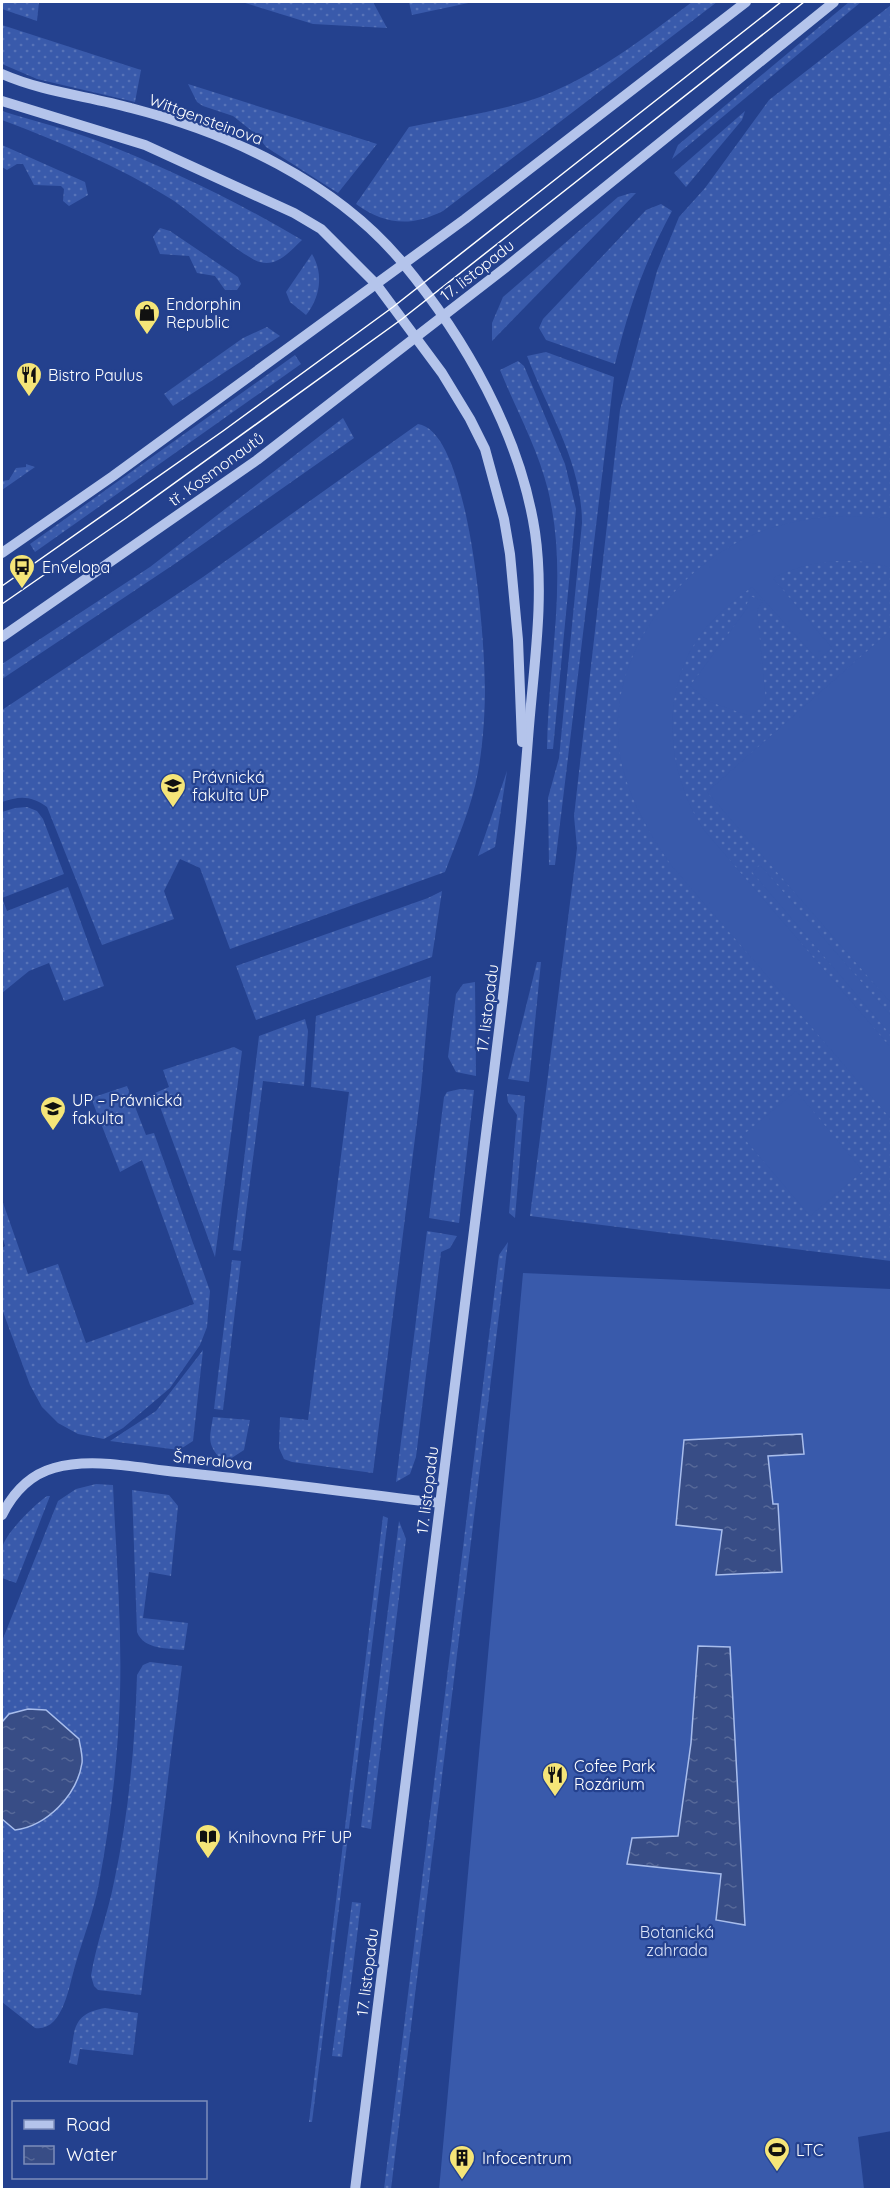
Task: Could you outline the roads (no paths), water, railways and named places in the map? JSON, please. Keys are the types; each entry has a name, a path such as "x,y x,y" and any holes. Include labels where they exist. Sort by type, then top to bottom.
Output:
{"street":[{"path":"2,553 113,476 404,264 746,2"},
{"name":"17. listopadu","path":"355,2190 507,966 538,630 535,534 519,467 486,390 442,317 834,2"},
{"name":"Wittgensteinova","path":"2,74 47,90 156,115 257,152 303,179 386,244 404,264 442,317"},
{"path":"2,100 146,145 294,213 321,229 376,284"},
{"name":"17. listopadu","path":"376,284 454,390 480,436 504,519 519,640 524,794"},
{"name":"tř. Kosmonautů","path":"2,637 257,460 442,317"},
{"name":"Šmeralova","path":"2,1515 11,1497 31,1479 54,1468 72,1464 123,1466 440,1503"}],"water":[{"path":"802,1434 804,1454 768,1456 773,1504 778,1504 782,1572 716,1575 722,1530 676,1525 684,1440"},
{"path":"698,1646 730,1647 745,1925 716,1920 721,1874 627,1864 632,1838 678,1836 691,1743"},
{"path":"28,1709 46,1710 79,1739 82,1763 74,1786 59,1807 38,1822 15,1830 2,1819 2,1722 9,1714"}],"tram line":[{"path":"2,586 223,431 393,307 781,2"},
{"path":"2,604 126,518 402,319 804,2"}],"place":[{"name":"Endorphin Republic","path":"147,336"},
{"name":"Bistro Paulus","path":"29,398"},
{"name":"Envelopa","path":"22,590"},
{"name":"Právnická fakulta UP","path":"173,809"},
{"name":"UP – Právnická fakulta","path":"53,1132"},
{"name":"Cofee Park Rozárium","path":"555,1798"},
{"name":"Knihovna PřF UP","path":"208,1860"},
{"name":"LTC","path":"777,2173"},
{"name":"Infocentrum","path":"462,2181"}],"park label":[{"name":"Botanická zahrada","path":"677,1941"}]}
